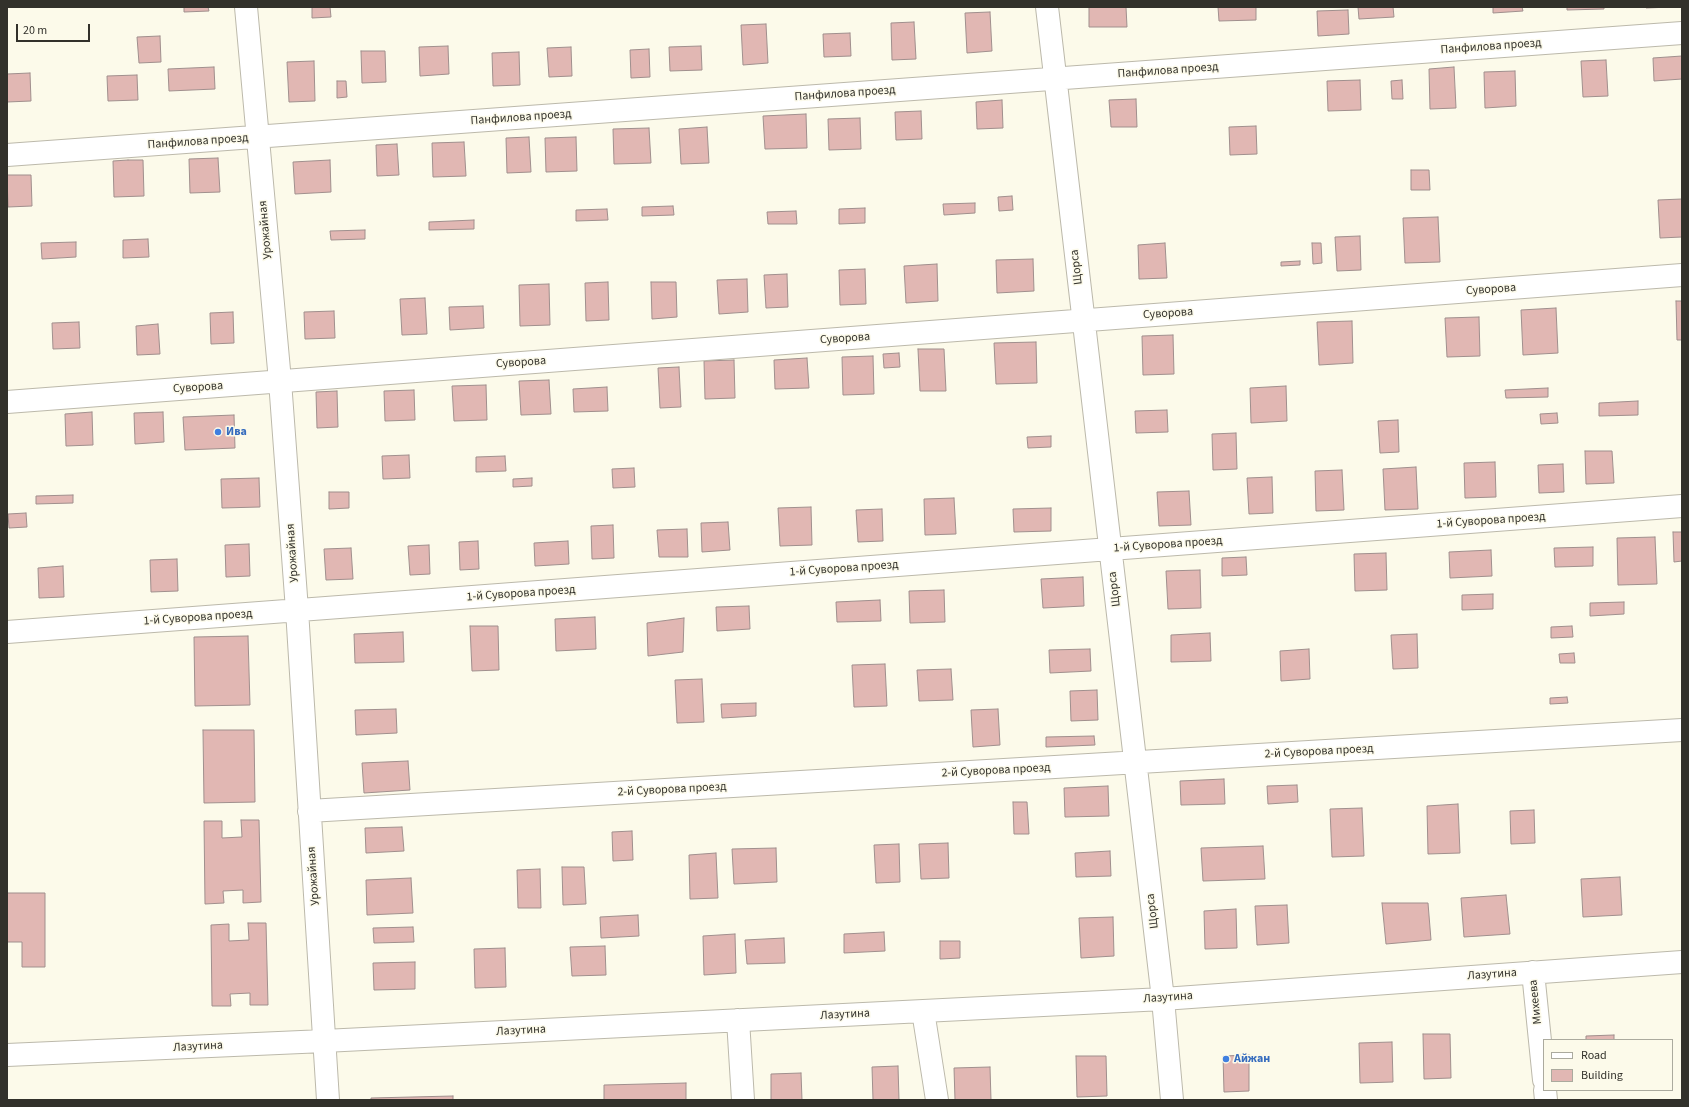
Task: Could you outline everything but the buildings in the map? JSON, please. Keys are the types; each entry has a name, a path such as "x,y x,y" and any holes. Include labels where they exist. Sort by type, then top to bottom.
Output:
{"street":[{"name":"Урожайная","path":"246,7 280,382 297,610 328,1100"},
{"name":"Щорса","path":"1047,7 1163,999 1172,1100"},
{"name":"Панфилова проезд","path":"7,156 1682,33"},
{"name":"Суворова","path":"7,402 1682,275"},
{"name":"1-й Суворова проезд","path":"7,632 1682,506"},
{"name":"2-й Суворова проезд","path":"309,811 1682,730"},
{"name":"Лазутина","path":"7,1055 324,1041 1163,999 1682,962"},
{"name":"Михеева","path":"1533,972 1543,1070"},
{"path":"923,1011 937,1100"},
{"path":"738,1020 743,1100"}],"place":[{"name":"Ива","path":"218,432"},
{"name":"Айжан","path":"1226,1059"}]}
